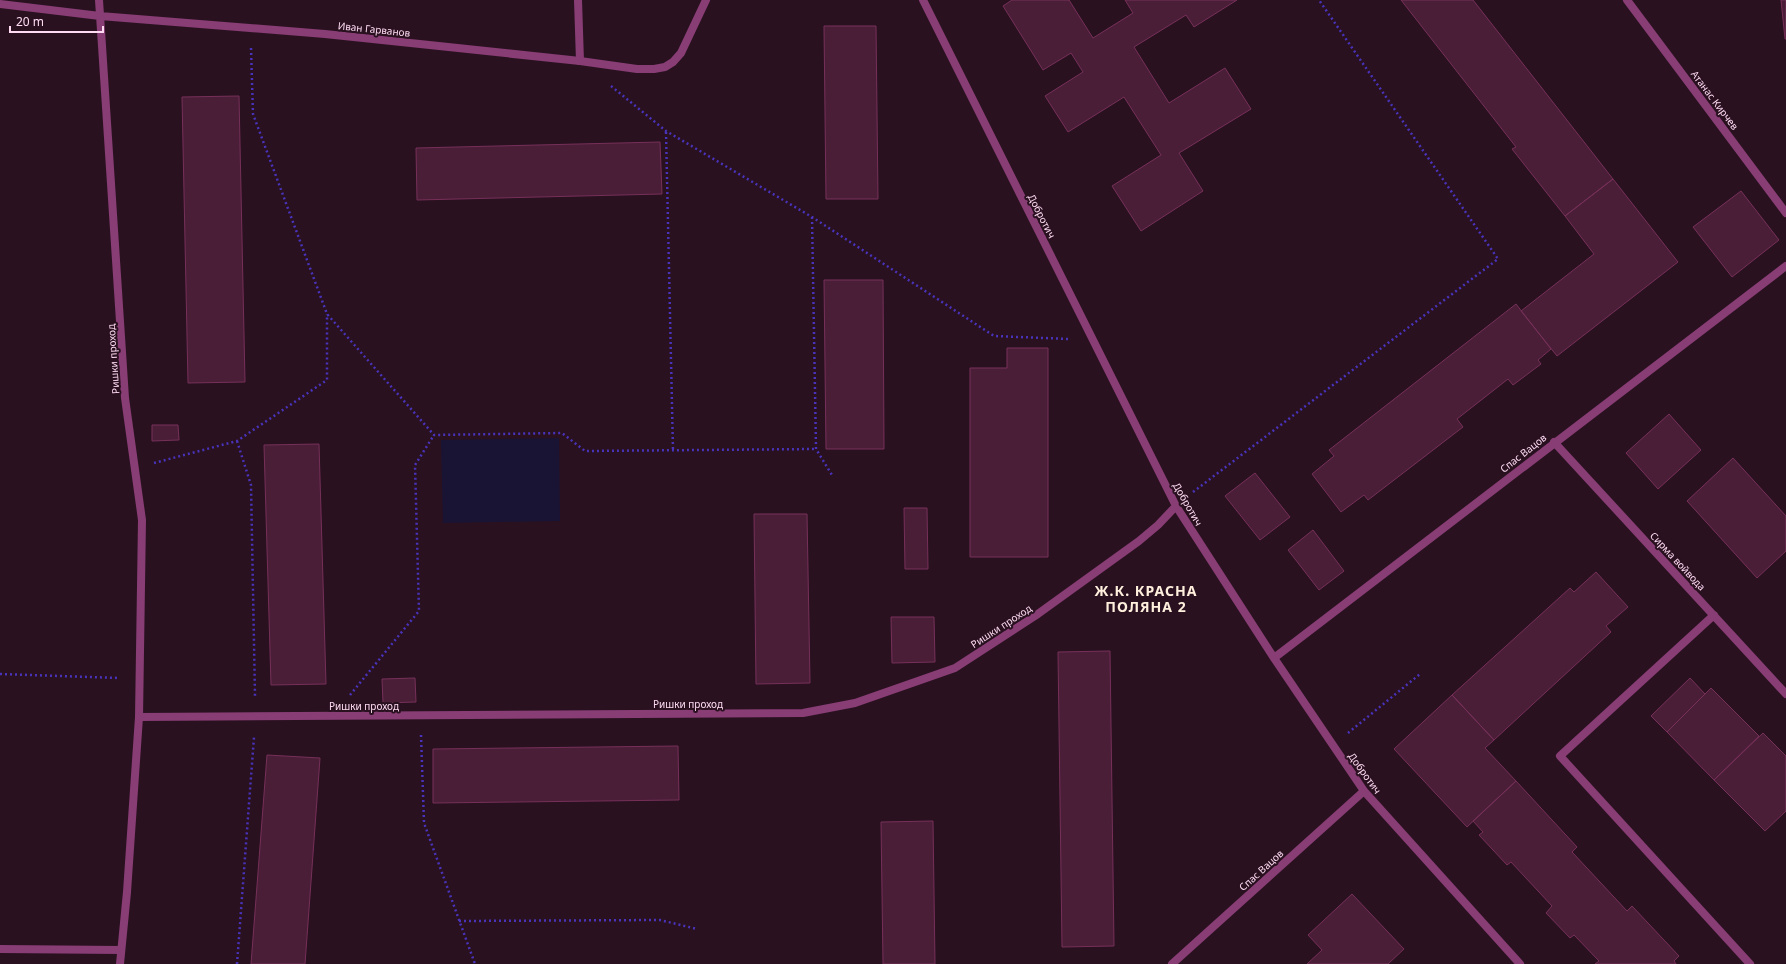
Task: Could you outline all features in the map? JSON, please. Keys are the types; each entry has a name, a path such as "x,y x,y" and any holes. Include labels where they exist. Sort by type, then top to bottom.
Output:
{"street":[{"name":"Ришки проход","path":"99,0 125,398 142,520 139,717 127,892 120,964"},
{"path":"578,0 580,61"},
{"name":"Иван Гарванов","path":"0,4 100,16 325,34 580,61 637,69 654,69 665,67 673,62 680,53 706,0"},
{"name":"Добротич","path":"923,0 1176,506 1274,658 1364,791 1520,964"},
{"name":"Атанас Кирчев","path":"1627,0 1786,213"},
{"name":"Спас Вацов","path":"1274,658 1554,442 1786,266"},
{"name":"Сирма войвода","path":"1554,442 1786,694"},
{"name":"Ришки проход","path":"139,717 803,713 855,703 955,668 1035,616 1139,541 1158,525 1176,506"},
{"path":"1714,615 1560,756 1750,964"},
{"name":"Спас Вацов","path":"1172,964 1364,791"},
{"path":"0,949 121,950"}],"path":[{"path":"1176,506 1498,258 1319,0"},
{"path":"135,467 237,441 328,380 327,314 253,114 251,28"},
{"path":"580,61 666,131 812,217 994,336 1093,340"},
{"path":"666,131 673,451"},
{"path":"812,217 816,449 832,475"},
{"path":"327,314 434,436"},
{"path":"434,436 562,433 585,451 816,449"},
{"path":"333,716 419,611 415,465 434,436"},
{"path":"237,441 251,485 256,717 237,964"},
{"path":"0,674 140,678"},
{"path":"1333,745 1420,674"},
{"path":"420,716 424,823 474,964"},
{"path":"459,921 660,920 696,929"}],"shaded area":[{"path":"559,438 560,521 443,523 441,440"}],"building":[{"path":"1012,0 1069,0 1093,38 1133,13 1125,0 1237,0 1194,27 1186,15 1134,47 1169,103 1225,68 1251,109 1179,153 1203,191 1141,231 1112,186 1161,155 1124,97 1068,132 1045,96 1083,72 1071,53 1043,70 1003,6"},
{"path":"1401,0 1473,0 1613,179 1565,216 1512,149 1516,147"},
{"path":"1781,0 1786,0 1786,39 1785,39"},
{"path":"824,26 876,26 878,199 826,199"},
{"path":"239,96 245,382 188,383 182,97"},
{"path":"660,142 662,194 417,200 416,148"},
{"path":"1613,179 1678,262 1557,356 1521,311 1594,254 1565,216"},
{"path":"1741,191 1779,240 1732,277 1693,227"},
{"path":"824,280 883,280 884,449 826,449"},
{"path":"1516,304 1551,349 1538,360 1541,364 1513,385 1508,379 1457,419 1463,427 1368,500 1364,495 1341,512 1312,474 1334,456 1329,450"},
{"path":"1007,348 1048,348 1048,557 970,557 970,368 1007,368"},
{"path":"1669,414 1701,450 1658,489 1626,453"},
{"path":"152,425 178,425 179,440 152,441"},
{"path":"319,444 326,684 271,685 264,445"},
{"path":"1733,458 1786,516 1786,551 1757,578 1687,501"},
{"path":"1255,473 1290,517 1260,540 1225,496"},
{"path":"904,508 927,508 928,569 905,569"},
{"path":"754,514 807,514 810,683 756,684"},
{"path":"1313,530 1344,571 1319,590 1288,550"},
{"path":"1596,572 1628,607 1606,626 1611,632 1494,740 1452,695 1570,588 1574,592"},
{"path":"891,617 934,617 935,662 892,663"},
{"path":"1110,651 1114,946 1062,947 1058,652"},
{"path":"415,678 416,702 383,703 382,679"},
{"path":"1690,678 1705,694 1667,732 1651,716"},
{"path":"1711,688 1759,736 1714,780 1667,732"},
{"path":"1452,695 1494,740 1485,748 1516,781 1467,827 1394,749"},
{"path":"1763,733 1786,756 1786,811 1765,831 1714,780"},
{"path":"678,746 679,800 433,803 433,749"},
{"path":"267,755 320,758 305,964 251,964"},
{"path":"1516,781 1577,847 1572,852 1627,911 1632,906 1679,956 1674,961 1676,964 1595,964 1599,961 1574,935 1570,938 1546,913 1552,906 1511,862 1507,865 1479,835 1483,832 1473,821"},
{"path":"933,821 935,964 883,964 881,822"},
{"path":"1352,894 1404,949 1388,964 1307,964 1322,950 1308,935"}],"district":[{"name":"Ж.К. КРАСНА ПОЛЯНА 2","path":"1146,598"}]}
